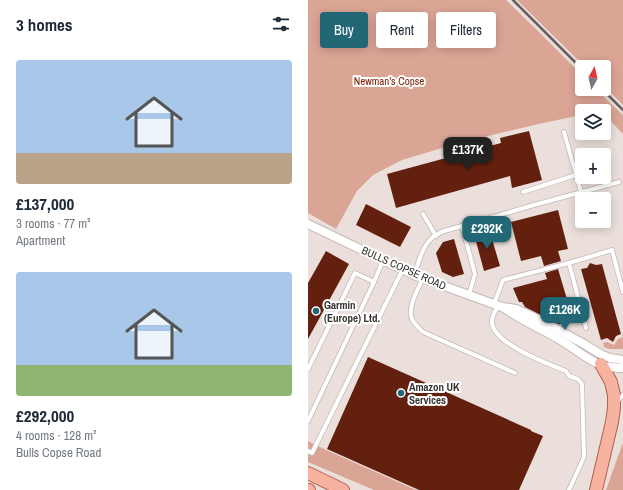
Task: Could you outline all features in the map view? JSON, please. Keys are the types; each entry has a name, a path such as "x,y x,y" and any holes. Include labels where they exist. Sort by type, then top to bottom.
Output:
{"main road":[{"path":"596,490 614,408 614,395 611,382 601,364"},
{"path":"308,473 343,490"}],"street":[{"name":"BULLS COPSE ROAD","path":"308,224 414,275 498,305 516,309 556,329 602,355 623,360"},
{"name":"BULLS COPSE ROAD","path":"498,305 514,316 538,327 592,360 615,368 623,368"}],"lane":[{"path":"564,132 575,171"},
{"path":"523,192 575,175"},
{"path":"580,184 583,192 619,182"},
{"path":"414,275 423,251 428,243 433,237 441,232 575,194"},
{"path":"423,214 436,236"},
{"path":"462,226 475,272 475,277 469,295"},
{"path":"569,490 584,457 583,387 580,381 570,376 566,371 506,342 494,329 492,324 493,316 498,305 503,280 612,250 623,292"},
{"path":"308,421 383,260"},
{"path":"569,263 586,328"},
{"path":"308,451 312,453 403,269"},
{"path":"308,369 355,273 374,282"},
{"path":"423,278 411,306 411,318 418,328 423,332 515,373"},
{"path":"614,408 623,395"}],"green space":[{"name":"Newman's Copse","path":"308,0 506,0 575,68 575,96 603,96 623,115 623,134 611,121 611,104 575,104 575,116 459,143 402,160 373,175 357,191 336,229 308,213"},
{"path":"517,0 623,0 623,105 611,93 611,60 578,60"},
{"path":"623,337 623,349 609,349 604,347 603,343 607,342 614,345 618,339"},
{"path":"308,441 416,490 374,490 308,462"},
{"path":"623,444 623,490 606,490 622,445"}],"building":[{"path":"529,131 542,180 512,188 510,176 396,208 387,174 501,143 500,138"},
{"path":"366,204 411,227 400,247 356,225"},
{"path":"558,210 568,249 558,251 561,261 544,266 541,256 521,261 511,222"},
{"path":"489,229 500,266 484,271 474,234"},
{"path":"454,239 464,274 453,277 442,272 436,253 443,242"},
{"name":"Garmin (Europe) Ltd.","path":"326,251 349,264 308,339 308,283"},
{"path":"590,263 596,265 602,264 621,334 616,336 613,342 607,338 601,340 581,269 587,268"},
{"path":"558,269 572,316 572,322 558,324 525,307 522,302 519,302 513,288 547,279 545,273"},
{"name":"Amazon UK Services","path":"368,357 543,436 519,490 419,490 327,449"}],"railway":[{"path":"513,0 575,62"},
{"path":"609,96 623,110"}],"place":[{"name":"Garmin (Europe) Ltd.","path":"316,311"},
{"name":"Amazon UK Services","path":"401,393"}]}
